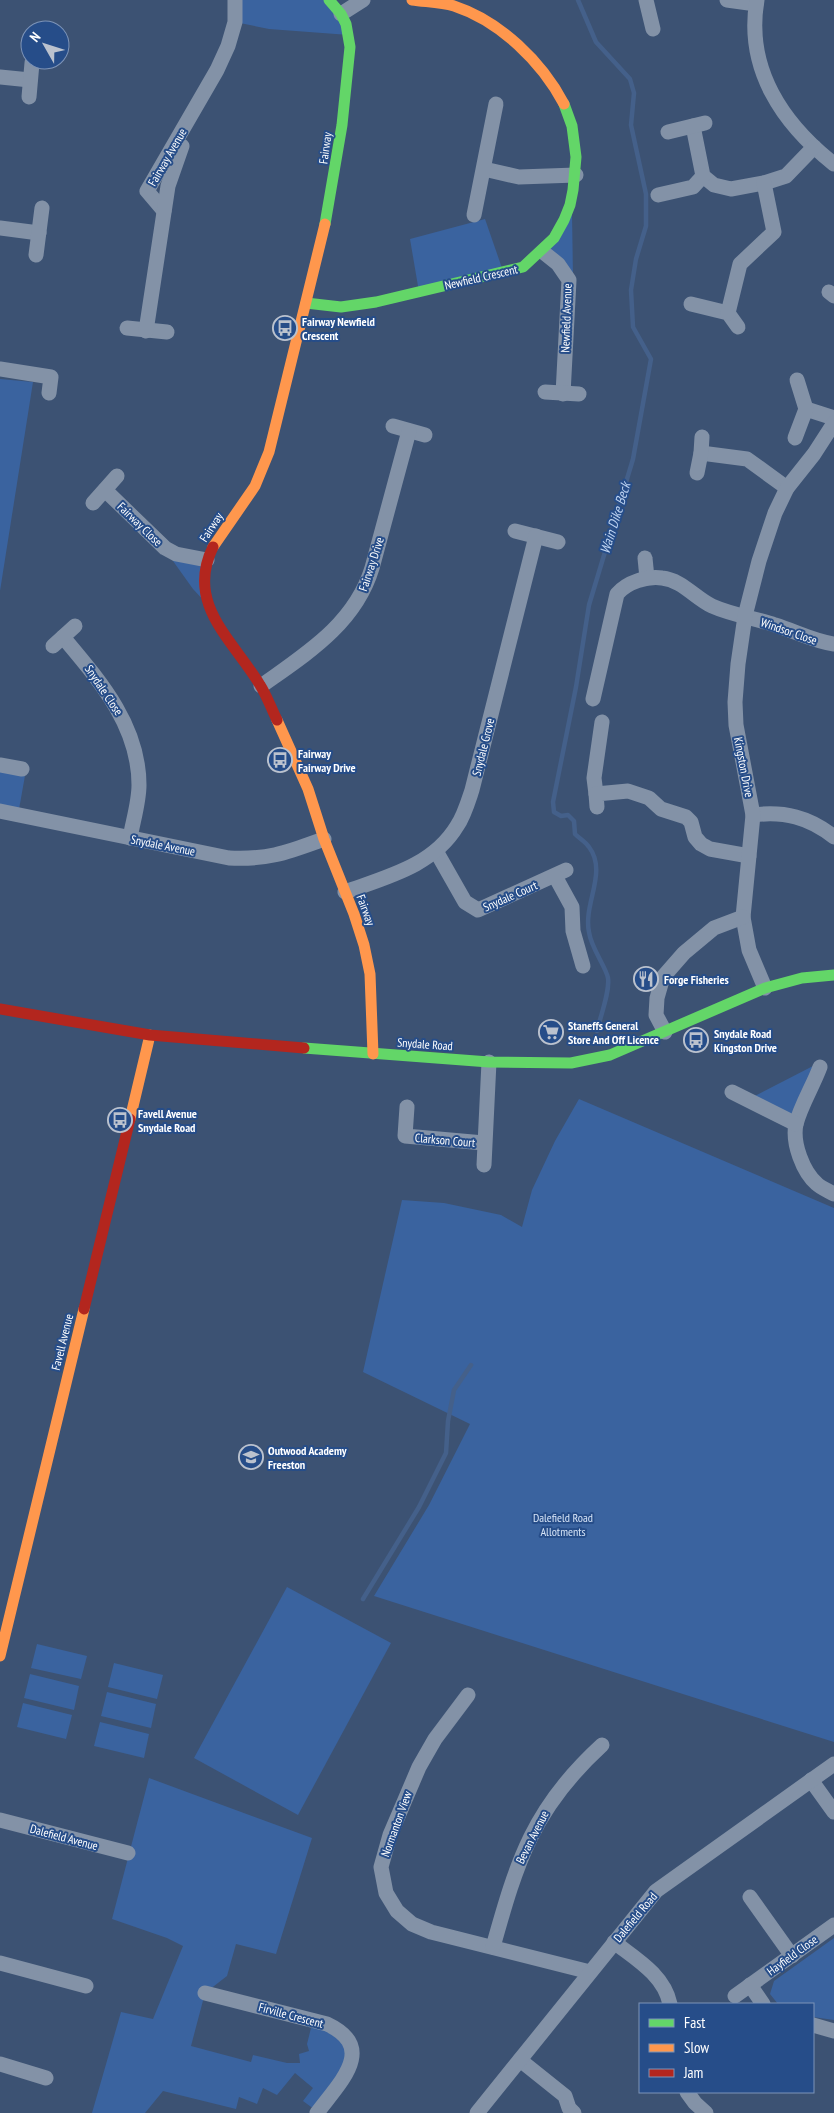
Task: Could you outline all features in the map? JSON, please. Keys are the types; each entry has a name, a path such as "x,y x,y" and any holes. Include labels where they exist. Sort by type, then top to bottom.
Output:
{"street":[{"name":"Fairway Avenue","path":"146,331 164,211 147,191 200,100 228,46 235,22 235,0"},
{"name":"Fairway","path":"329,0 341,14 348,29 350,47 333,187 264,469 255,486 212,548 207,560 203,588 210,612 261,686 308,789 364,945 370,974 373,1054"},
{"path":"341,14 363,0"},
{"name":"Newfield Crescent","path":"306,303 341,307 376,302 523,267 543,252 558,233 569,210 576,175 575,144 568,112 544,74 518,44 458,3 412,0"},
{"path":"649,0 652,30"},
{"path":"727,0 757,2 756,32 760,58 770,91 789,122 834,164"},
{"path":"28,97 31,70"},
{"path":"0,76 30,80"},
{"path":"474,216 496,104"},
{"path":"658,195 693,187 702,176 699,125 668,132"},
{"path":"702,176 714,185 731,189 764,183 786,176 814,147"},
{"path":"484,169 519,177 576,175"},
{"path":"728,313 740,264 774,232 764,183"},
{"path":"36,255 42,208"},
{"path":"0,228 39,232"},
{"name":"Newfield Avenue","path":"543,252 558,264 569,280 563,394"},
{"path":"691,304 728,313 738,327"},
{"path":"127,328 167,332"},
{"path":"0,369 51,377 49,393"},
{"path":"795,438 806,409 797,380"},
{"path":"545,392 580,394"},
{"path":"806,409 834,418"},
{"name":"Kingston Drive","path":"765,988 749,950 743,917 753,815 739,746 735,702 745,616 768,532 780,500 787,488 814,454 834,422"},
{"path":"393,426 425,435"},
{"name":"Fairway Drive","path":"261,686 308,653 339,624 358,600 369,577 409,431"},
{"path":"697,473 702,437"},
{"path":"701,453 747,459 787,488"},
{"path":"93,503 117,476"},
{"name":"Fairway Close","path":"105,490 165,548 176,554 207,560"},
{"path":"515,531 558,542"},
{"name":"Snydale Grove","path":"345,892 423,861 436,851 458,825 472,790 536,536"},
{"path":"645,558 647,578"},
{"path":"593,699 617,594 622,589 647,578 673,580 713,606 745,616"},
{"name":"Windsor Close","path":"745,616 822,642 834,644"},
{"name":"Snydale Close","path":"76,626 58,641 111,697 128,729 136,755 139,785 130,838"},
{"path":"602,722 594,778 596,800 628,791 649,798 660,809 686,817 691,822 695,837 710,849 749,856"},
{"path":"0,765 22,769"},
{"name":"Snydale Avenue","path":"0,811 229,858 254,860 279,855 324,838"},
{"path":"753,815 786,814 814,824 834,836"},
{"name":"Snydale Court","path":"436,851 465,902 478,910 560,873 572,907 573,931 583,966"},
{"path":"665,1032 656,1015 657,998 663,977 684,953 714,928 743,917"},
{"name":"Snydale Road","path":"0,1009 150,1035 489,1062 571,1063 610,1055 765,988 802,978 834,975"},
{"name":"Favell Avenue","path":"0,1656 150,1035"},
{"name":"Clarkson Court","path":"484,1165 489,1062"},
{"path":"822,1068 796,1124 795,1135 798,1150 809,1174 818,1185 834,1194"},
{"path":"740,1090 796,1124"},
{"name":"Clarkson Court","path":"407,1107 405,1136 484,1143"},
{"name":"Normanton View","path":"468,1695 435,1739 419,1767 390,1835 381,1867 386,1893 397,1911 412,1924 431,1932 590,1972"},
{"name":"Bevan Avenue","path":"493,1947 512,1880 541,1816 562,1786 602,1745"},
{"name":"Dalefield Road","path":"477,2113 656,1891 834,1764"},
{"path":"811,1780 834,1812"},
{"name":"Dalefield Avenue","path":"0,1820 128,1853"},
{"path":"750,1897 792,1956"},
{"path":"748,1920 760,1911"},
{"name":"Hayfield Close","path":"735,1996 834,1925"},
{"path":"614,1942 656,1976 668,1994 670,2003"},
{"path":"0,1963 86,1986"},
{"path":"750,1985 762,2003"},
{"name":"Firville Crescent","path":"205,1993 327,2024 349,2038 353,2050 351,2064 344,2078 317,2113"},
{"path":"814,2025 834,2031"},
{"path":"520,2060 564,2096 568,2108 574,2113"},
{"path":"0,2064 46,2078"},
{"path":"688,2093 706,2113"}],"green space":[{"path":"235,0 329,0 349,35 269,29 235,22"},
{"path":"572,213 573,278 543,252"},
{"path":"485,219 503,271 419,292 410,239"},
{"path":"0,379 33,382 0,591"},
{"path":"168,554 207,560 206,603 193,589"},
{"path":"0,765 26,770 18,815 0,811"},
{"path":"813,1066 796,1124 747,1100"},
{"name":"Dalefield Road Allotments","path":"579,1099 834,1208 834,1742 374,1596 429,1505 470,1424 363,1372 402,1200 444,1203 501,1215 522,1227 532,1190 555,1141"},
{"path":"287,1587 391,1643 298,1815 194,1758"},
{"path":"37,1644 87,1656 81,1679 31,1668"},
{"path":"114,1663 163,1675 157,1699 108,1687"},
{"path":"30,1674 79,1686 74,1710 24,1698"},
{"path":"107,1692 156,1704 151,1728 101,1716"},
{"path":"23,1703 72,1715 66,1739 17,1727"},
{"path":"100,1722 149,1734 144,1758 94,1746"},
{"path":"149,1778 312,1838 276,1954 236,1944 227,1976 205,1993 191,2046 251,2062 253,2055 287,2063 300,2063 299,2054 309,2051 307,2044 313,2020 353,2050 318,2112 303,2101 313,2088 295,2073 277,2095 263,2088 257,2104 239,2097 236,2109 163,2091 145,2113 92,2113 121,2012 153,2019 183,1946 167,1938 112,1919"},
{"path":"834,1938 834,2020 814,2017 814,2003 777,2003 770,1994 774,1981"}],"waterway":[{"name":"Wain Dike Beck","path":"578,0 596,42 630,79 634,93 631,125 646,194 646,226 636,259 631,290 633,327 651,359 633,459 589,605 576,687 553,802 554,812 561,816 568,815 574,821 575,834 589,847 596,867 596,877 589,910 589,932 608,978 606,997 597,1031"},
{"path":"363,1599 419,1507 446,1453 448,1421 454,1390 471,1365"}],"traffic: fast":[{"path":"325,224 342,125 350,47 346,24 341,14 329,0"},
{"path":"306,303 341,307 376,302 523,267 554,238 570,205 576,157 572,126 564,104"},
{"path":"304,1048 489,1062 571,1063 610,1055 765,988 802,978 834,975"}],"traffic: slow":[{"path":"412,0 454,6 488,22 532,58 555,88 564,104"},
{"path":"213,547 255,486 269,452 325,224"},
{"path":"277,720 308,789 324,839 354,914 364,945 370,974 373,1054"},
{"path":"130,1119 150,1035"},
{"path":"0,1656 84,1309"}],"traffic: jam":[{"path":"213,547 206,567 205,586 208,604 226,637 262,689 277,720"},
{"path":"0,1009 150,1035 304,1048"},
{"path":"84,1309 130,1119"}],"place":[{"name":"Fairway Newfield Crescent","path":"285,328"},
{"name":"Fairway Fairway Drive","path":"280,760"},
{"name":"Forge Fisheries","path":"646,979"},
{"name":"Staneffs General Store And Off Licence","path":"551,1032"},
{"name":"Snydale Road Kingston Drive","path":"696,1040"},
{"name":"Favell Avenue Snydale Road","path":"120,1120"},
{"name":"Outwood Academy Freeston","path":"251,1457"}]}
